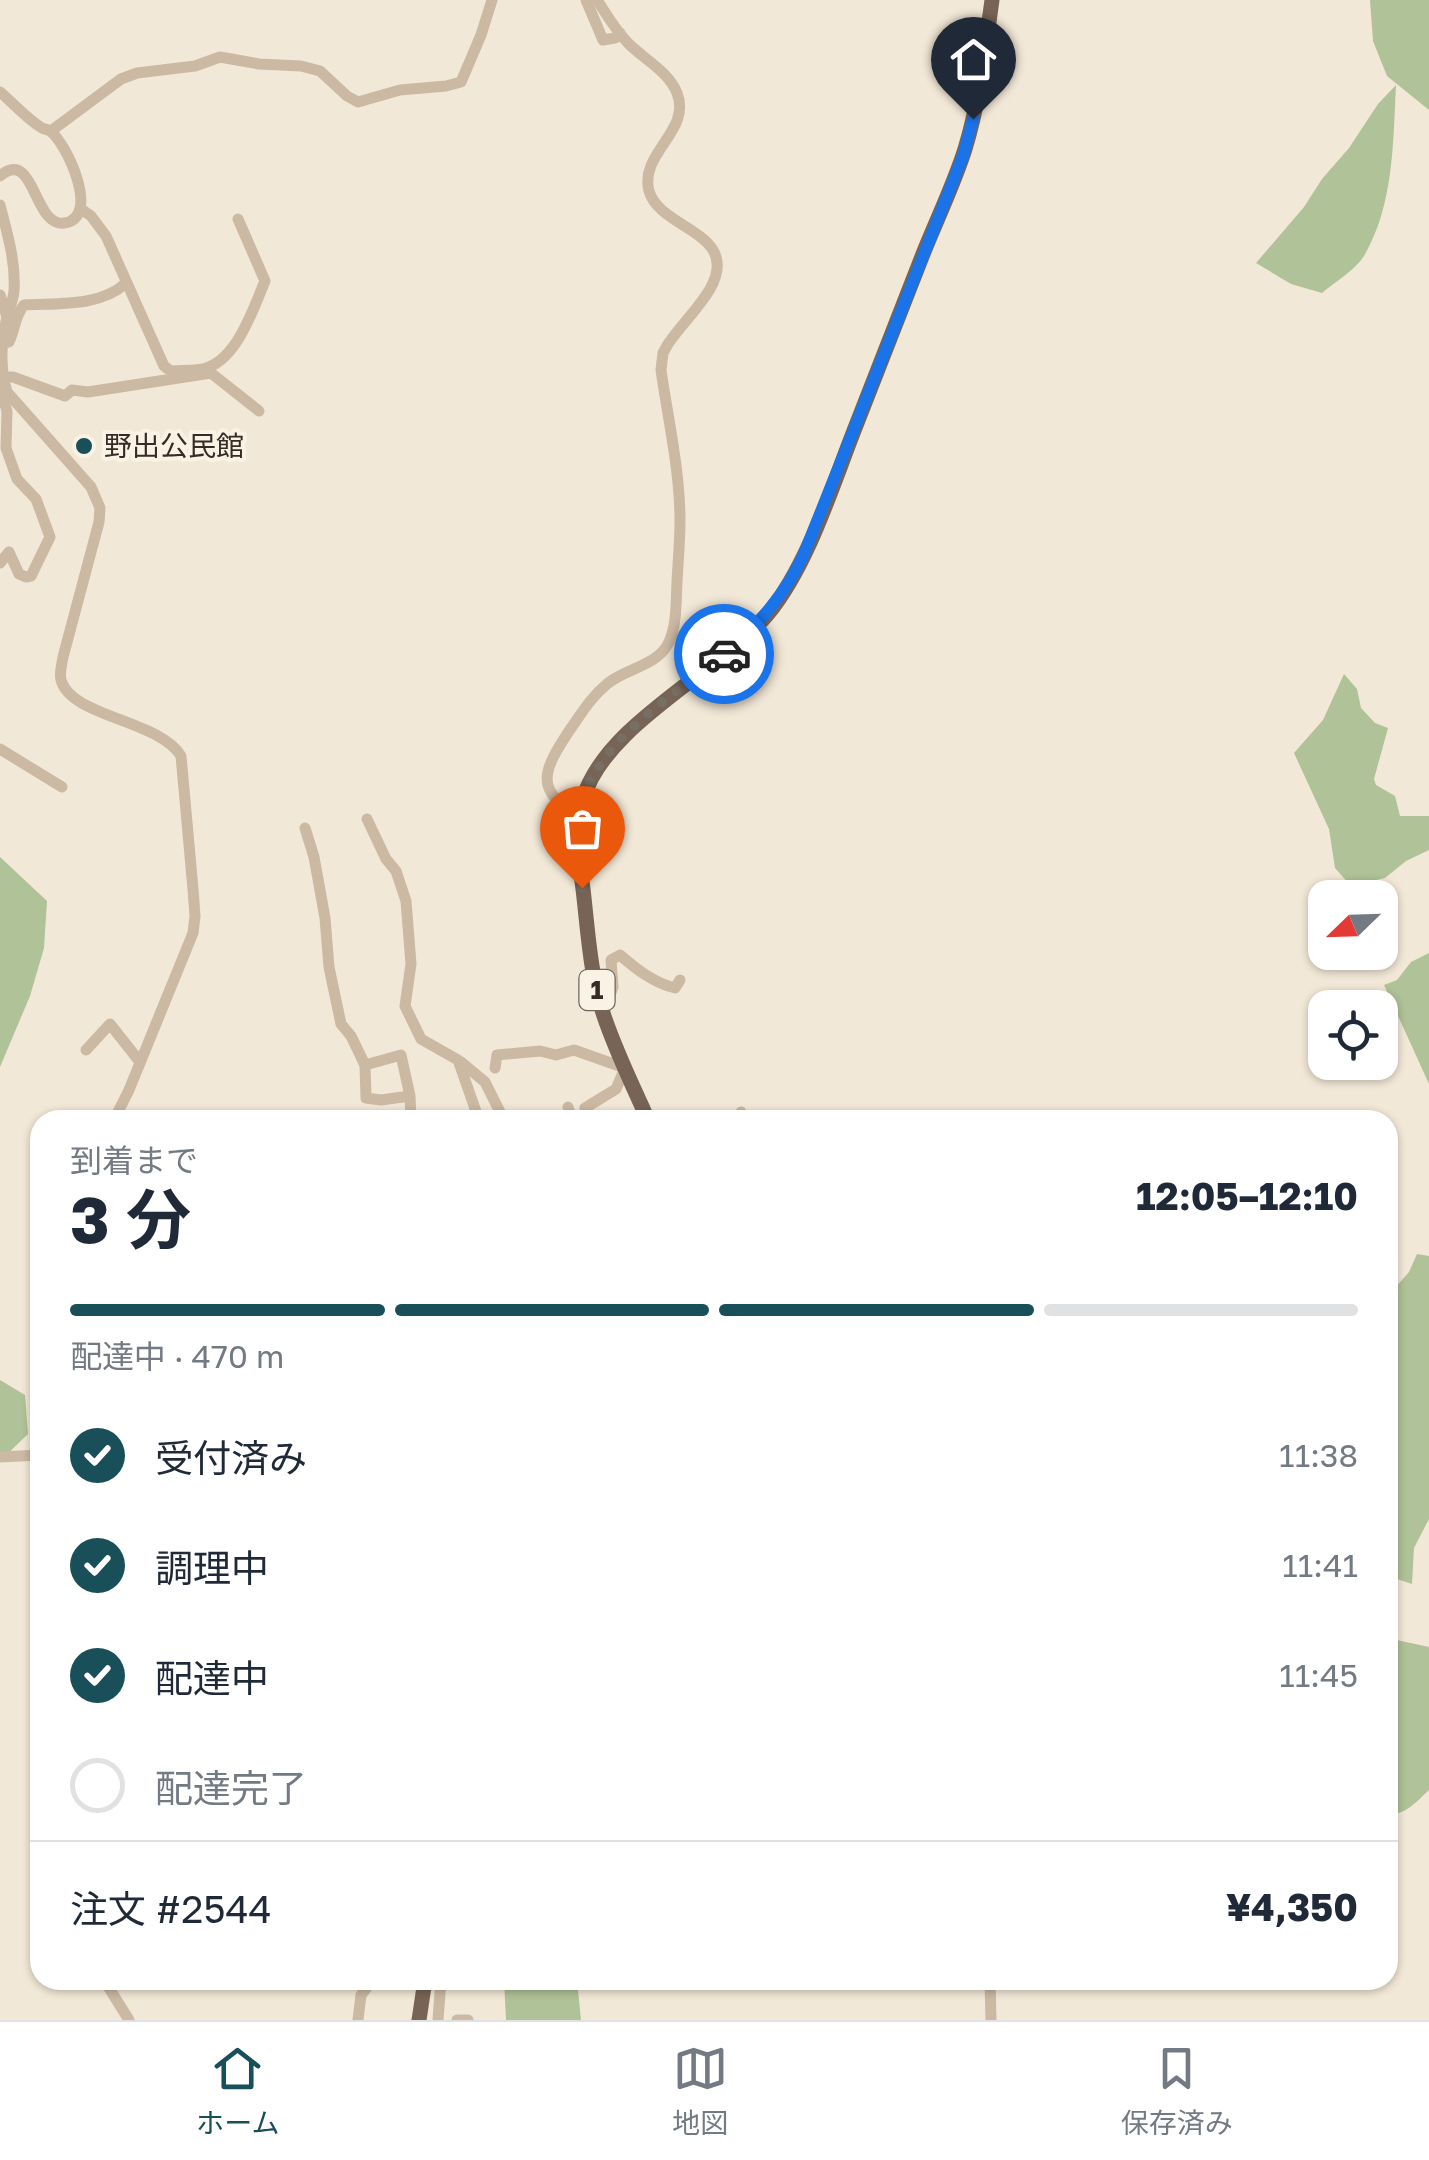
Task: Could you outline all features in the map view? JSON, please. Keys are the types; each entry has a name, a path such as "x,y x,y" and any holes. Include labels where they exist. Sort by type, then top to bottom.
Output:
{"main road":[{"name":"1","path":"643,1110 603,1014 591,960 578,852 580,816 592,775 635,726 740,641 767,614 794,576 963,156 980,94 992,0"},
{"path":"419,2020 424,1990"}],"street":[{"path":"51,131 121,79 137,73 195,66 220,57 302,66 320,72 358,102 400,90 461,82 492,0"},
{"path":"586,0 602,40 620,33"},
{"path":"580,816 554,800 549,790 548,768 553,753 590,700 616,677 662,652 672,629 680,520 661,370 668,344 709,292 717,265 708,242 653,202 646,175 673,130 679,97 672,84 620,33 597,0"},
{"path":"0,92 41,128 51,131 66,153 82,196 82,210 73,220 55,222 46,216 20,172 13,169 0,176"},
{"path":"0,204 13,255 14,290 7,316"},
{"path":"82,210 106,236 167,370 210,366 234,348 242,336 265,281 238,219"},
{"path":"4,343 14,333 24,306 90,300 112,294 126,283"},
{"path":"0,295 7,316 1,360 7,392 90,487 100,508 62,656 60,678 68,694 169,740 180,756 195,916 193,933 119,1110"},
{"path":"3,381 13,377 65,396 72,390 88,392 212,373 259,411"},
{"path":"0,563 10,552 20,574 31,576 50,537 36,500 18,480 6,448 8,411 1,390 3,381"},
{"path":"0,749 62,786"},
{"path":"367,820 396,871 406,901 411,964 405,1006 421,1039 458,1060 485,1082 499,1110"},
{"path":"305,828 325,918 340,1024 351,1036 365,1065 366,1098 410,1096"},
{"path":"603,1014 612,987 611,960 620,955 667,987 675,988 680,980"},
{"path":"86,1050 110,1024 140,1062"},
{"path":"495,1068 497,1055 540,1051 556,1055 574,1050 624,1068 616,1089 586,1110"},
{"path":"365,1065 402,1055 411,1110"},
{"path":"458,1060 476,1110"},
{"path":"568,1106 569,1110"},
{"path":"0,1457 30,1456"},
{"path":"110,1990 129,2020"},
{"path":"358,2020 364,1990"},
{"path":"438,2020 440,1990"},
{"path":"990,1990 992,2020"},
{"path":"457,2020 468,2020"}],"green space":[{"path":"1370,0 1429,0 1429,110 1387,76 1373,41"},
{"path":"1396,85 1387,195 1364,256 1322,293 1291,284 1256,263 1304,207"},
{"path":"1344,674 1357,689 1361,708 1375,723 1388,728 1374,779 1376,785 1395,796 1400,816 1429,816 1429,850 1406,861 1385,878 1346,880 1335,868 1329,829 1294,753 1323,720"},
{"path":"0,857 47,901 44,948 30,996 0,1067"},
{"path":"1429,953 1429,1084 1398,1016 1398,990 1386,990 1384,985 1397,980 1411,962"},
{"path":"1417,1254 1429,1256 1429,1519 1414,1548 1412,1584 1398,1579 1398,1285"},
{"path":"0,1380 25,1395 28,1434 0,1461"},
{"path":"1398,1640 1429,1647 1429,1790 1398,1813"},
{"path":"504,1990 578,1990 581,2020 506,2020"}],"way so far":[{"path":"582,888 580,816 592,775 635,726 724,654"}],"place":[{"name":"野出公民館","path":"84,446"}],"route":[{"path":"724,654 767,614 794,576 963,156 973,119"}]}
